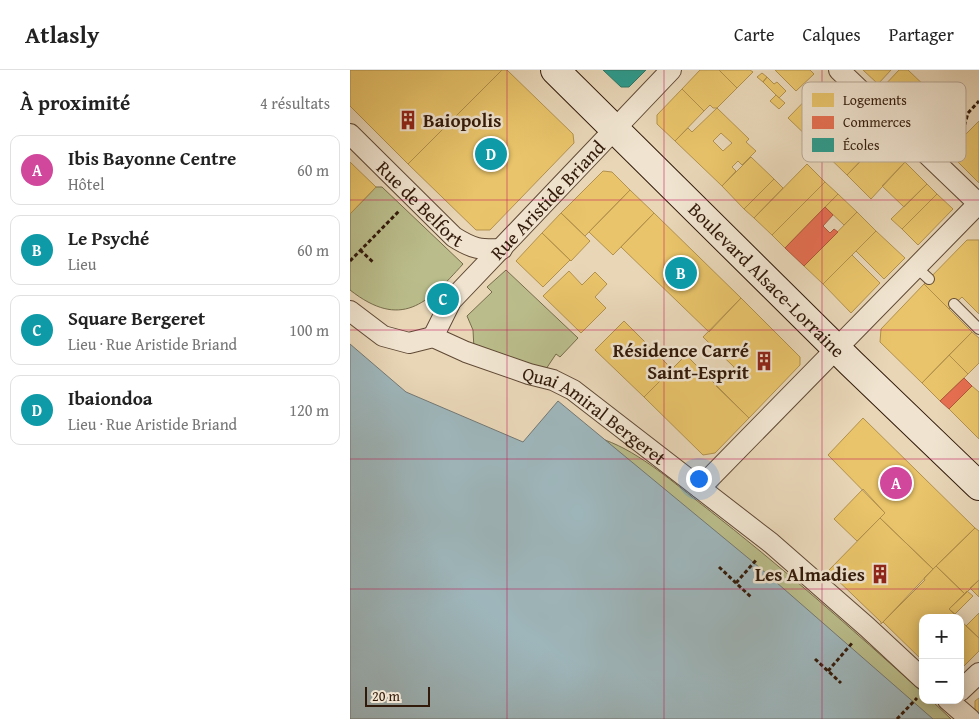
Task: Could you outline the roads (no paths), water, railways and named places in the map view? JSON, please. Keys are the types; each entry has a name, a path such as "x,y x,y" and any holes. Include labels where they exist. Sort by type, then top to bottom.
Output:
{"main road":[{"name":"Boulevard Alsace-Lorraine","path":"555,70 979,486"}],"street":[{"name":"Rue Aristide Briand","path":"434,337 451,302 671,70"},
{"path":"839,70 852,82"},
{"name":"Rue de Belfort","path":"350,134 454,237 469,246 485,250 502,249"},
{"path":"700,488 837,348 923,273 979,204 935,162"},
{"path":"350,311 383,336 409,343 434,337"},
{"name":"Quai Amiral Bergeret","path":"434,337 466,352 529,374 553,380 573,390 771,543 919,674"},
{"path":"964,687 979,673"},
{"path":"957,704 970,719"}],"lane":[{"path":"954,304 979,329"}],"water":[{"path":"350,344 406,392 523,442 558,401 753,562 933,719 350,719"}],"place":[{"name":"Baiopolis","path":"408,120"},
{"name":"Ibaiondoa","path":"491,154"},
{"name":"Le Psyché","path":"681,273"},
{"name":"Square Bergeret","path":"443,299"},
{"name":"Résidence Carré Saint-Esprit","path":"764,361"},
{"name":"Ibis Bayonne Centre","path":"896,483"},
{"name":"Les Almadies","path":"880,574"}]}
